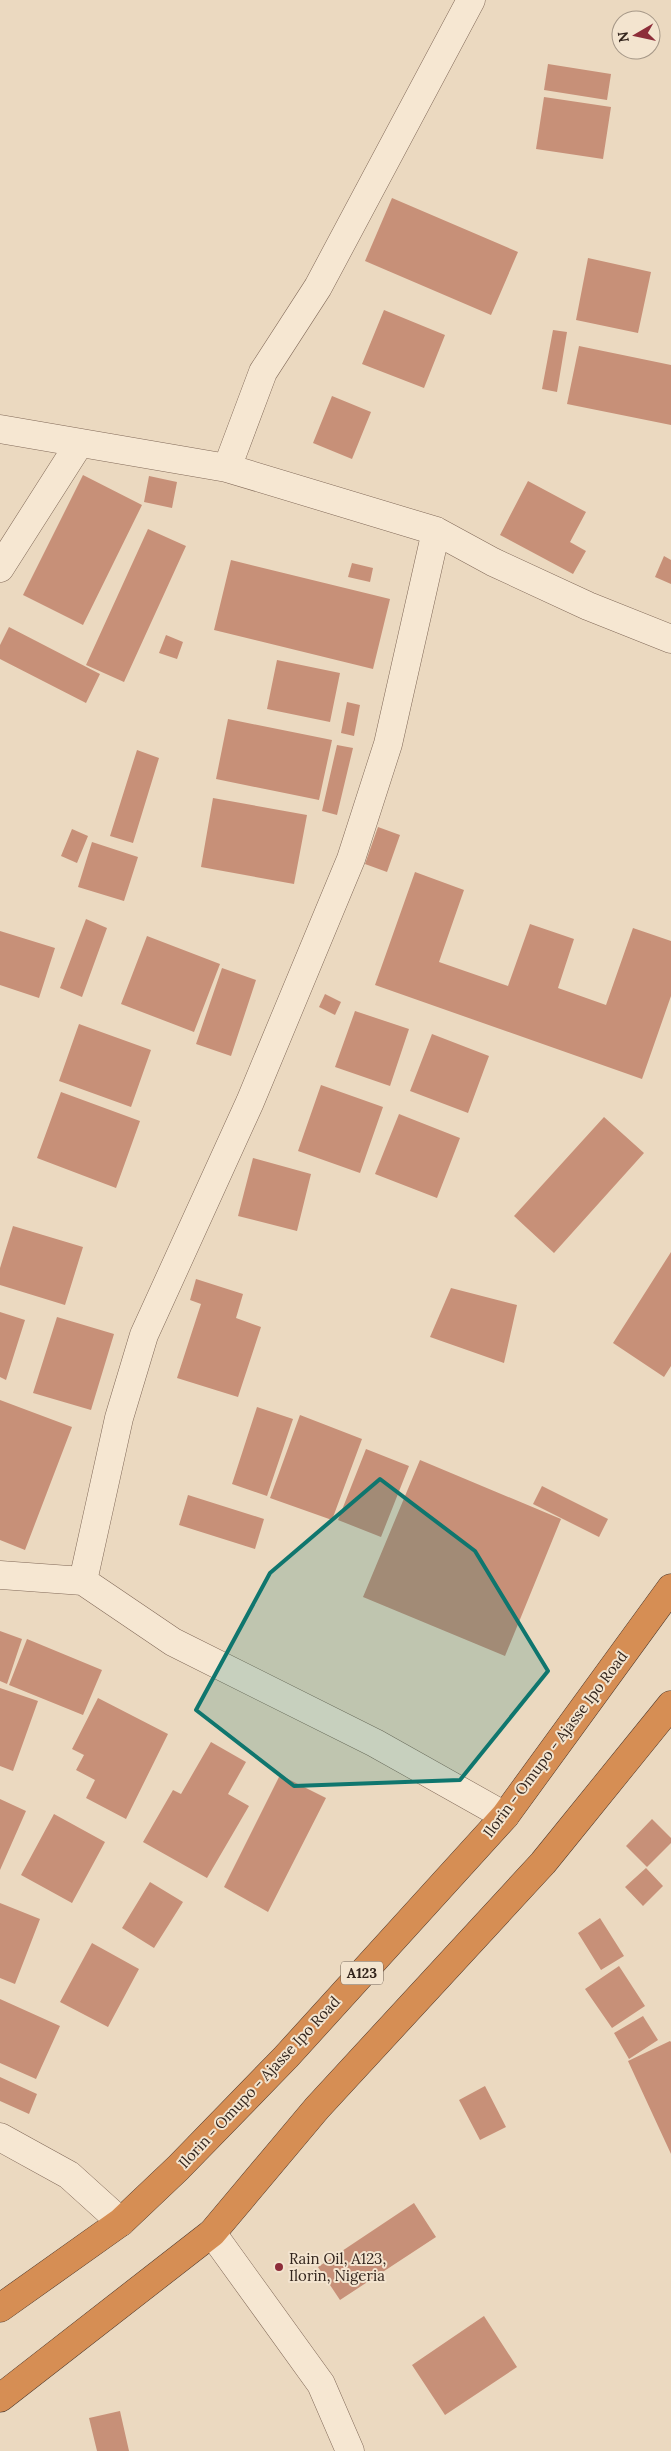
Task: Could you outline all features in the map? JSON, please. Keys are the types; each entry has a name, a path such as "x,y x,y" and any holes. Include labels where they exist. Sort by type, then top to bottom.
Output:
{"highway":[{"name":"Ilorin - Omupo - Ajasse Ipo Road","path":"0,2308 121,2222 178,2168 286,2057 505,1816 671,1588"},
{"path":"0,2398 212,2233 318,2108 543,1863 671,1706"}],"street":[{"path":"226,468 263,372 318,287 471,0"},
{"path":"0,429 226,468 436,531 493,562 588,606 671,640"},
{"path":"0,568 79,444"},
{"path":"83,1581 119,1418 144,1335 250,1102 351,859 388,744 436,531"},
{"path":"0,1575 83,1581 174,1642 375,1743 505,1816"},
{"path":"0,2137 70,2175 121,2222"},
{"path":"212,2233 321,2384 350,2451"}],"highlighted area":[{"path":"380,1479 475,1551 548,1671 460,1780 294,1786 196,1710 270,1573"}],"building":[{"path":"548,64 611,74 607,100 544,90"},
{"path":"544,97 611,107 603,159 536,149"},
{"path":"392,198 518,252 491,315 365,261"},
{"path":"588,258 651,272 638,333 576,320"},
{"path":"384,310 445,335 424,388 362,364"},
{"path":"553,330 567,332 557,392 542,389"},
{"path":"579,346 671,365 671,425 567,404"},
{"path":"332,396 371,412 352,459 313,443"},
{"path":"83,475 142,505 83,625 23,595"},
{"path":"149,476 177,482 172,508 144,502"},
{"path":"528,481 586,512 570,542 586,551 573,574 500,535"},
{"path":"148,529 186,546 124,682 86,665"},
{"path":"664,556 671,560 671,584 655,577"},
{"path":"231,560 390,599 373,669 214,630"},
{"path":"352,563 373,568 370,582 348,577"},
{"path":"9,627 100,674 86,703 0,659 0,645"},
{"path":"166,635 183,642 177,659 159,653"},
{"path":"277,660 340,673 330,722 267,709"},
{"path":"347,702 360,705 354,736 341,733"},
{"path":"228,719 332,740 319,800 216,779"},
{"path":"337,745 353,748 337,815 322,811"},
{"path":"137,750 159,758 133,843 110,836"},
{"path":"213,798 307,815 294,884 201,867"},
{"path":"378,827 400,835 387,872 365,864"},
{"path":"72,829 88,836 77,863 61,856"},
{"path":"92,842 138,857 124,901 78,887"},
{"path":"415,872 464,890 439,962 508,986 530,924 574,939 558,988 606,1005 633,928 671,941 671,996 642,1079 375,985"},
{"path":"86,919 107,928 82,997 60,988"},
{"path":"0,931 55,948 39,998 0,985"},
{"path":"147,936 220,964 194,1032 121,1004"},
{"path":"222,968 256,980 231,1056 196,1044"},
{"path":"325,994 341,1002 335,1015 319,1007"},
{"path":"355,1011 409,1029 390,1086 335,1067"},
{"path":"79,1024 151,1050 131,1107 59,1081"},
{"path":"432,1034 489,1056 468,1113 410,1091"},
{"path":"321,1085 383,1107 360,1173 298,1151"},
{"path":"61,1092 140,1121 116,1188 37,1158"},
{"path":"399,1114 460,1138 437,1198 375,1174"},
{"path":"604,1117 644,1153 554,1253 514,1216"},
{"path":"253,1158 311,1174 297,1231 238,1216"},
{"path":"13,1226 83,1247 65,1305 0,1285 0,1268"},
{"path":"671,1252 671,1366 664,1377 613,1343"},
{"path":"196,1279 243,1294 236,1318 261,1327 238,1397 177,1378 201,1304 190,1300"},
{"path":"451,1288 517,1305 504,1363 430,1337"},
{"path":"0,1312 25,1320 6,1380 0,1377"},
{"path":"57,1317 114,1334 91,1410 33,1393"},
{"path":"0,1400 72,1427 25,1550 0,1540"},
{"path":"257,1407 293,1419 267,1496 232,1484"},
{"path":"300,1415 362,1439 332,1520 270,1498"},
{"path":"366,1449 409,1466 381,1537 338,1520"},
{"path":"420,1460 561,1519 505,1656 363,1597"},
{"path":"542,1486 608,1519 599,1537 533,1504"},
{"path":"188,1495 264,1519 255,1549 179,1525"},
{"path":"0,1631 22,1639 7,1684 0,1681"},
{"path":"27,1639 102,1670 83,1715 9,1685"},
{"path":"0,1688 38,1701 13,1771 0,1766"},
{"path":"98,1698 168,1734 126,1819 86,1798 95,1780 76,1770 84,1755 72,1749"},
{"path":"211,1742 246,1762 228,1794 249,1806 207,1878 143,1842 173,1790 181,1794"},
{"path":"280,1775 326,1798 268,1912 224,1887"},
{"path":"0,1799 26,1811 0,1870"},
{"path":"54,1814 105,1842 72,1903 21,1875"},
{"path":"652,1819 671,1838 671,1843 647,1867 626,1846"},
{"path":"646,1868 663,1886 643,1906 625,1887"},
{"path":"150,1882 183,1902 154,1948 122,1928"},
{"path":"0,1903 40,1919 15,1984 0,1978"},
{"path":"600,1918 624,1956 601,1970 578,1933"},
{"path":"92,1943 139,1969 108,2027 60,2002"},
{"path":"619,1966 645,2006 612,2028 585,1989"},
{"path":"0,1999 60,2026 36,2079 0,2063"},
{"path":"643,2016 658,2040 629,2059 614,2033"},
{"path":"671,2042 671,2154 628,2061"},
{"path":"0,2077 37,2094 29,2114 0,2101"},
{"path":"485,2086 506,2127 480,2140 459,2100"},
{"path":"414,2203 436,2237 340,2300 318,2267"},
{"path":"484,2316 517,2367 445,2415 412,2365"},
{"path":"120,2411 129,2451 97,2451 89,2418"}],"place":[{"name":"Rain Oil, A123, Ilorin, Nigeria","path":"279,2267"}]}
